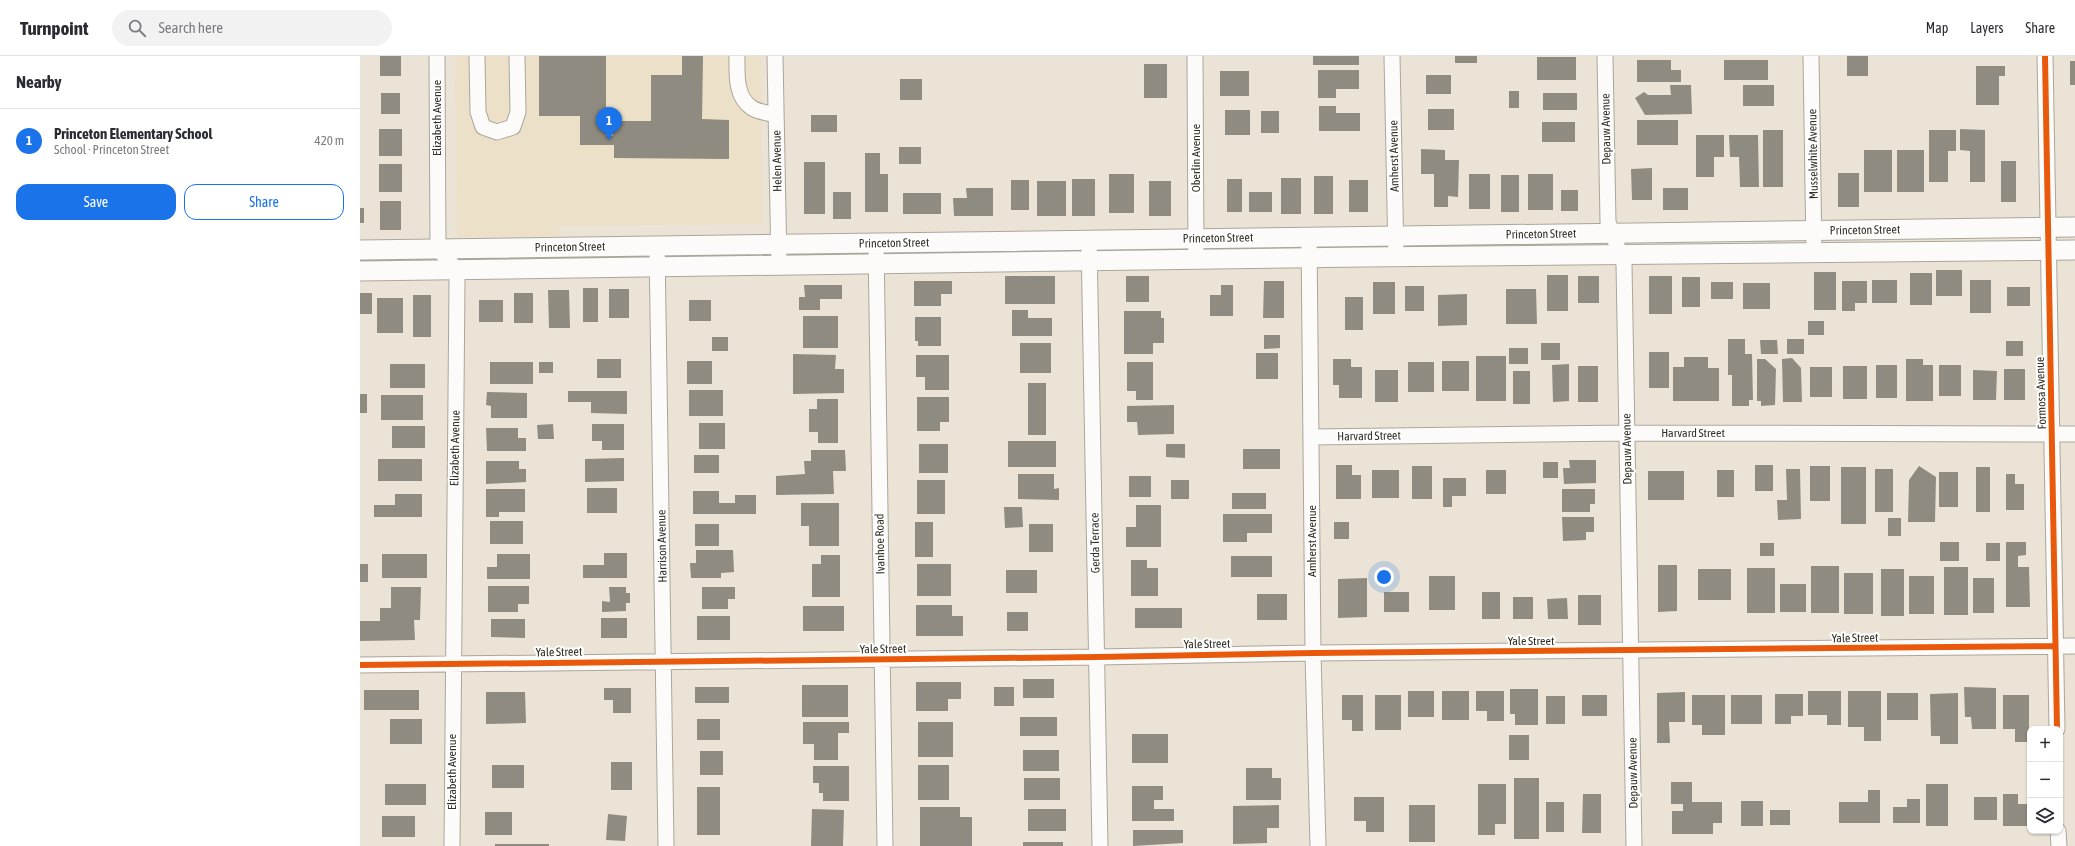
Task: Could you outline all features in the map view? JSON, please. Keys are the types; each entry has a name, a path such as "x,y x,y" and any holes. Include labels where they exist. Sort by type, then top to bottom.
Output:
{"main road":[{"name":"Princeton Street","path":"360,250 2047,228 2075,226"},
{"name":"Princeton Street","path":"360,271 1396,256 2075,250"}],"street":[{"name":"Elizabeth Avenue","path":"437,56 438,249"},
{"path":"477,56 478,112 483,127 497,132 512,128 518,112 517,56"},
{"path":"737,56 738,87 744,100 752,109 776,115"},
{"name":"Helen Avenue","path":"775,56 779,265"},
{"name":"Oberlin Avenue","path":"1195,56 1196,260"},
{"name":"Amherst Avenue","path":"1392,56 1396,256"},
{"name":"Depauw Avenue","path":"1605,56 1608,222 1624,264 1634,846"},
{"name":"Musselwhite Avenue","path":"1811,56 1814,253"},
{"name":"Formosa Avenue","path":"2045,56 2047,228 2053,434 2057,726"},
{"name":"Amherst Avenue","path":"1309,237 1313,653 1318,846"},
{"name":"Gerda Terrace","path":"1090,240 1100,846"},
{"name":"Ivanhoe Road","path":"876,243 885,846"},
{"name":"Harrison Avenue","path":"657,246 666,846"},
{"path":"438,249 457,270"},
{"name":"Elizabeth Avenue","path":"452,846 457,270"},
{"name":"Harvard Street","path":"1311,437 1626,433 2075,434"},
{"name":"Yale Street","path":"360,665 882,660 1313,653 2075,646"},
{"path":"2058,834 2059,846"}],"shaded area":[{"path":"455,56 761,56 763,224 559,226 559,236 457,237"}],"building":[{"path":"380,56 401,56 401,76 380,76"},
{"path":"539,56 606,56 606,136 613,136 613,121 651,121 651,75 682,75 682,56 703,56 702,119 729,120 729,159 614,158 614,145 580,145 580,116 539,116"},
{"path":"1313,56 1359,56 1359,65 1313,65"},
{"path":"1455,56 1477,56 1477,63 1455,63"},
{"path":"1847,56 1868,56 1868,76 1847,76"},
{"path":"1537,57 1576,57 1576,80 1537,80"},
{"path":"1637,60 1671,60 1671,70 1681,70 1681,82 1637,82"},
{"path":"1724,60 1768,60 1768,80 1724,80"},
{"path":"2070,61 2075,61 2075,85 2070,85"},
{"path":"1144,64 1167,64 1167,98 1144,98"},
{"path":"1976,66 2005,66 2005,76 1999,76 1999,105 1976,105"},
{"path":"1318,70 1359,70 1359,89 1336,89 1336,98 1318,98"},
{"path":"1220,71 1249,71 1249,96 1220,96"},
{"path":"1426,75 1451,75 1451,94 1426,94"},
{"path":"900,79 922,79 922,100 900,100"},
{"path":"1670,85 1691,85 1692,114 1645,115 1635,98 1644,92 1648,95 1671,95"},
{"path":"1743,85 1774,85 1774,106 1743,106"},
{"path":"1509,91 1519,91 1519,108 1509,108"},
{"path":"381,93 400,93 400,114 381,114"},
{"path":"1543,93 1577,93 1577,110 1543,110"},
{"path":"1319,106 1336,106 1336,113 1360,113 1360,131 1319,131"},
{"path":"1428,109 1454,109 1454,130 1428,130"},
{"path":"1225,110 1250,110 1250,135 1225,135"},
{"path":"1261,111 1279,111 1279,133 1261,133"},
{"path":"811,115 837,115 837,132 811,132"},
{"path":"1637,120 1678,120 1678,145 1637,145"},
{"path":"1542,122 1575,122 1575,142 1542,142"},
{"path":"379,129 402,129 402,156 379,156"},
{"path":"1960,129 1985,130 1985,182 1970,182 1970,151 1960,150"},
{"path":"1763,130 1783,130 1783,187 1763,187"},
{"path":"1929,130 1956,130 1956,151 1948,151 1948,182 1929,182"},
{"path":"1696,135 1724,135 1724,157 1714,157 1714,177 1696,177"},
{"path":"1729,135 1758,135 1759,187 1740,187 1739,157 1730,157"},
{"path":"899,147 921,147 921,164 899,164"},
{"path":"1421,149 1445,150 1445,160 1459,160 1458,197 1448,196 1448,207 1434,207 1434,174 1421,174"},
{"path":"1864,150 1892,150 1892,192 1864,192"},
{"path":"1897,150 1924,150 1924,192 1897,192"},
{"path":"865,153 880,153 880,174 888,174 888,212 865,212"},
{"path":"2001,161 2016,161 2016,202 2001,202"},
{"path":"804,162 825,162 825,214 804,214"},
{"path":"379,164 402,164 402,192 379,192"},
{"path":"1652,168 1652,200 1632,200 1631,169"},
{"path":"1838,173 1859,173 1859,207 1838,207"},
{"path":"1109,174 1134,174 1134,213 1109,213"},
{"path":"1469,174 1490,174 1490,209 1469,209"},
{"path":"1528,174 1553,174 1553,210 1528,210"},
{"path":"1501,175 1519,175 1519,212 1501,212"},
{"path":"1314,176 1333,176 1333,214 1314,214"},
{"path":"1281,178 1301,178 1301,214 1281,214"},
{"path":"1072,179 1095,179 1095,216 1072,216"},
{"path":"1227,179 1242,179 1242,212 1227,212"},
{"path":"1011,180 1029,180 1029,210 1011,210"},
{"path":"1349,180 1368,180 1368,212 1349,212"},
{"path":"1037,181 1066,181 1066,216 1037,216"},
{"path":"1149,181 1171,181 1171,216 1149,216"},
{"path":"966,188 993,188 993,216 954,216 953,198 967,198"},
{"path":"1663,188 1688,188 1688,210 1663,210"},
{"path":"1561,190 1578,190 1578,211 1561,211"},
{"path":"833,192 851,192 851,219 833,219"},
{"path":"1249,192 1272,192 1272,212 1249,212"},
{"path":"903,193 941,193 941,214 903,214"},
{"path":"380,201 401,201 401,230 380,230"},
{"path":"360,208 364,208 364,223 360,223"},
{"path":"1936,270 1962,270 1962,296 1936,296"},
{"path":"1814,272 1836,272 1836,310 1814,310"},
{"path":"1910,273 1932,273 1932,305 1910,305"},
{"path":"1547,275 1568,275 1568,311 1547,311"},
{"path":"1005,276 1055,276 1055,304 1005,304"},
{"path":"1126,276 1149,276 1149,302 1126,302"},
{"path":"1578,276 1599,276 1599,303 1578,303"},
{"path":"1649,276 1672,276 1672,314 1649,314"},
{"path":"1682,277 1700,277 1700,307 1682,307"},
{"path":"1872,280 1897,280 1897,303 1872,303"},
{"path":"1970,280 1991,280 1991,313 1970,313"},
{"path":"914,281 952,281 952,294 941,294 941,306 914,306"},
{"path":"1264,281 1284,281 1284,318 1263,318"},
{"path":"1842,281 1867,281 1867,303 1855,303 1855,311 1842,311"},
{"path":"1373,282 1395,282 1395,314 1373,314"},
{"path":"1711,282 1733,282 1733,299 1711,299"},
{"path":"1743,283 1770,283 1770,309 1743,309"},
{"path":"804,285 842,285 842,299 820,299 820,310 799,310 799,297 805,297"},
{"path":"1221,285 1233,285 1233,316 1210,316 1210,295 1221,295"},
{"path":"1405,286 1424,286 1424,311 1405,311"},
{"path":"2007,287 2030,287 2030,306 2007,306"},
{"path":"583,288 598,288 598,322 583,322"},
{"path":"609,289 629,289 629,318 609,318"},
{"path":"1506,289 1536,289 1537,324 1506,324"},
{"path":"548,290 569,290 570,328 549,328"},
{"path":"360,293 372,293 372,314 360,314"},
{"path":"514,293 533,293 533,323 514,323"},
{"path":"1467,294 1467,325 1438,326 1438,295"},
{"path":"413,295 431,295 431,337 413,337"},
{"path":"1345,297 1363,297 1363,330 1345,330"},
{"path":"377,298 403,298 403,333 377,333"},
{"path":"479,300 503,300 503,322 479,322"},
{"path":"689,300 711,300 711,321 689,321"},
{"path":"1012,310 1028,310 1028,318 1052,318 1052,336 1012,336"},
{"path":"1124,311 1161,311 1161,318 1164,318 1164,343 1153,343 1153,354 1124,354"},
{"path":"803,316 838,316 838,348 803,348"},
{"path":"915,317 941,317 941,346 918,346 918,341 915,341"},
{"path":"1808,321 1824,321 1824,335 1808,335"},
{"path":"1264,335 1280,335 1280,348 1264,349"},
{"path":"712,337 728,337 728,351 712,351"},
{"path":"1728,339 1745,339 1745,354 1752,354 1753,400 1749,400 1749,406 1732,406 1732,375 1728,375"},
{"path":"1787,339 1804,339 1804,354 1787,354"},
{"path":"1760,340 1777,340 1778,354 1761,354"},
{"path":"2006,341 2023,341 2023,356 2006,356"},
{"path":"1020,343 1051,343 1051,373 1020,373"},
{"path":"1541,343 1560,343 1560,360 1541,360"},
{"path":"1509,348 1528,348 1528,364 1509,364"},
{"path":"1649,352 1669,352 1669,388 1649,388"},
{"path":"1256,353 1278,353 1278,379 1256,379"},
{"path":"793,354 836,355 835,369 844,369 844,393 793,394"},
{"path":"916,355 949,355 949,390 925,390 925,377 916,377"},
{"path":"1476,356 1506,356 1506,401 1476,401"},
{"path":"1684,357 1708,357 1708,368 1719,368 1719,401 1673,401 1673,367 1684,367"},
{"path":"1792,358 1801,368 1802,402 1783,402 1782,359"},
{"path":"597,359 621,359 621,378 597,378"},
{"path":"1333,359 1351,359 1351,367 1362,367 1362,398 1339,398 1339,385 1333,385"},
{"path":"1757,359 1765,359 1776,369 1775,405 1761,406 1761,401 1757,401"},
{"path":"1906,359 1923,359 1923,365 1933,365 1933,401 1906,401"},
{"path":"687,361 712,361 712,384 687,384"},
{"path":"1442,361 1469,361 1469,391 1442,391"},
{"path":"490,362 533,362 533,384 490,384"},
{"path":"539,362 553,362 553,373 539,373"},
{"path":"1127,362 1153,362 1153,400 1136,400 1136,391 1127,391"},
{"path":"1408,362 1434,362 1434,392 1408,392"},
{"path":"390,364 425,364 425,388 390,388"},
{"path":"1569,364 1569,401 1553,402 1552,365"},
{"path":"1876,365 1897,365 1897,398 1876,398"},
{"path":"1939,365 1961,365 1961,396 1939,396"},
{"path":"1578,366 1598,366 1598,402 1578,402"},
{"path":"1843,366 1867,366 1867,399 1843,399"},
{"path":"1810,367 1832,367 1832,397 1810,397"},
{"path":"2004,369 2025,369 2025,400 2004,400"},
{"path":"1375,370 1398,370 1398,402 1375,402"},
{"path":"1973,370 1997,371 1996,400 1973,400"},
{"path":"1513,371 1530,371 1530,404 1513,404"},
{"path":"1028,383 1046,383 1046,435 1028,435"},
{"path":"689,390 723,390 723,416 689,416"},
{"path":"568,391 627,391 627,414 591,413 591,402 568,402"},
{"path":"487,392 527,393 527,418 491,418 491,406 486,405"},
{"path":"360,394 367,394 367,413 360,413"},
{"path":"381,395 423,395 423,420 381,420"},
{"path":"917,397 949,397 949,422 940,422 940,431 917,431"},
{"path":"817,399 838,399 838,443 818,443 818,432 809,432 809,409 817,409"},
{"path":"1174,405 1174,434 1138,435 1137,422 1127,422 1127,406"},
{"path":"699,423 725,423 725,449 699,449"},
{"path":"553,424 554,439 538,439 537,425"},
{"path":"592,424 624,424 624,450 602,450 602,441 592,441"},
{"path":"392,426 425,426 425,448 392,448"},
{"path":"486,428 518,428 518,438 526,438 526,451 487,451"},
{"path":"1008,441 1056,441 1056,467 1008,467"},
{"path":"919,444 948,444 948,473 919,473"},
{"path":"1166,444 1185,444 1185,458 1166,457"},
{"path":"1243,449 1280,449 1280,469 1243,469"},
{"path":"811,450 845,450 846,471 833,471 834,494 776,495 776,476 805,474 804,461 811,461"},
{"path":"694,455 719,455 719,473 694,473"},
{"path":"624,458 624,481 585,482 585,459"},
{"path":"378,459 422,459 422,481 378,481"},
{"path":"1569,460 1596,460 1596,483 1564,484 1563,468 1570,468"},
{"path":"486,461 519,461 519,469 526,469 526,482 486,484"},
{"path":"1543,462 1558,462 1558,478 1543,478"},
{"path":"1336,465 1352,465 1352,475 1361,475 1361,499 1336,499"},
{"path":"1755,465 1773,465 1773,491 1755,491"},
{"path":"1412,466 1432,466 1432,499 1412,499"},
{"path":"1810,466 1830,466 1830,501 1810,501"},
{"path":"1919,466 1936,477 1935,522 1908,522 1909,480"},
{"path":"1841,467 1866,467 1866,524 1841,524"},
{"path":"1976,467 1990,467 1990,512 1976,512"},
{"path":"1786,469 1800,469 1801,519 1778,520 1777,500 1787,500"},
{"path":"1875,469 1893,469 1893,512 1875,512"},
{"path":"1372,470 1399,470 1399,498 1372,498"},
{"path":"1486,470 1506,470 1506,494 1486,494"},
{"path":"1717,470 1734,470 1734,497 1717,497"},
{"path":"1648,471 1684,471 1684,500 1648,500"},
{"path":"1939,472 1958,472 1958,507 1939,507"},
{"path":"1018,474 1054,474 1054,489 1059,488 1059,500 1018,499"},
{"path":"2006,474 2015,474 2015,484 2024,484 2024,510 2006,510"},
{"path":"1129,476 1151,476 1151,497 1129,497"},
{"path":"1443,478 1466,478 1466,496 1452,496 1452,507 1443,507"},
{"path":"917,480 945,480 945,514 917,514"},
{"path":"1171,480 1189,480 1189,499 1171,499"},
{"path":"587,488 617,488 617,513 587,513"},
{"path":"486,489 525,489 525,512 499,512 499,517 486,517"},
{"path":"1562,489 1595,489 1595,504 1590,504 1590,512 1562,512"},
{"path":"693,491 719,491 719,503 735,503 735,495 756,495 756,514 693,514"},
{"path":"1232,493 1266,493 1266,509 1232,509"},
{"path":"395,494 422,494 422,517 374,517 374,505 395,505"},
{"path":"801,503 839,503 839,546 809,546 809,526 801,526"},
{"path":"1136,505 1161,505 1161,547 1126,547 1126,527 1136,527"},
{"path":"1004,507 1022,507 1023,527 1005,528"},
{"path":"1223,514 1272,514 1272,533 1247,533 1247,542 1223,542"},
{"path":"1562,517 1594,517 1594,532 1586,532 1586,540 1563,541"},
{"path":"1888,518 1901,518 1901,536 1888,536"},
{"path":"490,521 523,521 523,544 490,544"},
{"path":"915,522 933,522 933,557 915,557"},
{"path":"1334,522 1349,522 1349,539 1334,539"},
{"path":"695,524 719,524 719,546 695,546"},
{"path":"1029,524 1053,524 1053,552 1029,552"},
{"path":"1940,542 1959,542 1959,561 1940,561"},
{"path":"2006,542 2026,542 2026,555 2018,556 2018,567 2029,567 2030,607 2006,607"},
{"path":"1760,543 1774,543 1774,556 1760,556"},
{"path":"1986,543 2000,543 2000,561 1986,561"},
{"path":"696,550 733,550 734,572 721,573 721,578 691,578 690,563 696,563"},
{"path":"604,553 627,553 627,578 583,578 583,565 604,565"},
{"path":"382,554 427,554 427,578 382,578"},
{"path":"497,554 530,554 530,579 487,579 487,567 497,567"},
{"path":"821,555 840,555 840,597 812,597 812,564 821,564"},
{"path":"1231,556 1272,556 1272,577 1231,577"},
{"path":"1131,560 1147,560 1147,568 1158,568 1158,596 1131,596"},
{"path":"360,564 368,564 368,582 360,582"},
{"path":"917,564 951,564 951,596 917,596"},
{"path":"1658,565 1677,565 1677,611 1658,612"},
{"path":"1811,566 1839,566 1839,613 1811,613"},
{"path":"1944,567 1968,567 1968,615 1944,615"},
{"path":"1747,568 1775,568 1775,613 1747,613"},
{"path":"1698,569 1731,569 1731,600 1698,600"},
{"path":"1881,569 1904,569 1904,616 1881,616"},
{"path":"1006,570 1037,570 1037,593 1006,593"},
{"path":"1844,573 1873,573 1873,614 1844,614"},
{"path":"1429,576 1455,576 1455,610 1429,610"},
{"path":"1909,576 1934,576 1934,614 1909,614"},
{"path":"1367,578 1367,617 1338,618 1338,579"},
{"path":"1973,578 1994,578 1994,613 1973,613"},
{"path":"1780,584 1806,584 1806,612 1780,612"},
{"path":"488,586 529,586 529,604 518,604 518,612 488,612"},
{"path":"391,587 421,587 420,620 414,620 415,640 360,641 360,621 380,621 380,608 391,608"},
{"path":"609,587 626,587 626,593 630,593 630,603 626,603 626,611 602,612 602,601 610,602"},
{"path":"702,587 735,587 735,599 728,599 728,609 702,609"},
{"path":"1384,592 1409,592 1409,612 1384,612"},
{"path":"1482,592 1500,592 1500,619 1482,619"},
{"path":"1257,594 1287,594 1287,620 1257,620"},
{"path":"1578,595 1601,595 1601,625 1578,625"},
{"path":"1513,597 1533,597 1533,619 1513,619"},
{"path":"1567,598 1568,619 1548,619 1547,599"},
{"path":"916,605 952,605 952,616 963,616 963,636 916,636"},
{"path":"803,606 844,606 844,631 803,631"},
{"path":"1135,608 1182,608 1182,628 1135,628"},
{"path":"1007,612 1028,612 1028,631 1007,631"},
{"path":"697,616 730,616 730,640 697,640"},
{"path":"601,618 627,618 627,638 601,638"},
{"path":"491,619 525,619 525,638 491,637"},
{"path":"1023,679 1054,679 1054,698 1023,698"},
{"path":"916,682 961,682 961,699 948,699 948,711 916,711"},
{"path":"802,685 848,685 848,717 802,717"},
{"path":"695,687 729,687 729,703 695,703"},
{"path":"994,687 1014,687 1014,706 994,706"},
{"path":"1964,687 1996,688 1996,729 1972,729 1971,717 1965,717"},
{"path":"604,688 631,688 631,713 613,713 613,700 604,700"},
{"path":"1510,689 1538,689 1538,725 1515,725 1515,714 1510,714"},
{"path":"364,690 419,690 419,710 364,710"},
{"path":"1408,691 1434,691 1434,717 1408,717"},
{"path":"1442,691 1469,691 1469,720 1442,720"},
{"path":"1476,691 1504,691 1504,721 1487,721 1487,711 1476,711"},
{"path":"1808,691 1841,691 1841,725 1827,725 1827,715 1808,715"},
{"path":"1848,691 1881,691 1881,741 1864,741 1864,727 1848,727"},
{"path":"486,692 525,692 526,723 486,724"},
{"path":"1685,692 1685,722 1669,722 1670,743 1657,743 1657,693"},
{"path":"1887,693 1918,693 1918,720 1887,720"},
{"path":"1958,693 1958,744 1940,744 1940,736 1931,736 1930,694"},
{"path":"1775,694 1803,694 1803,716 1791,716 1791,724 1775,724"},
{"path":"1342,695 1363,695 1363,731 1352,731 1352,720 1342,720"},
{"path":"1375,695 1401,695 1401,730 1375,730"},
{"path":"1582,695 1607,695 1607,716 1582,716"},
{"path":"1692,695 1725,695 1725,735 1702,735 1702,725 1692,725"},
{"path":"1731,695 1762,695 1762,724 1731,724"},
{"path":"2003,695 2029,695 2029,726 2027,726 2027,742 2015,742 2015,729 2003,729"},
{"path":"1546,696 1565,696 1565,724 1546,724"},
{"path":"1020,717 1057,717 1057,736 1020,736"},
{"path":"390,719 422,719 422,744 390,744"},
{"path":"697,719 720,719 720,740 697,740"},
{"path":"803,722 849,722 849,733 838,733 838,760 814,760 814,744 803,744"},
{"path":"918,722 953,722 953,757 918,757"},
{"path":"1132,734 1168,734 1168,763 1132,763"},
{"path":"1509,735 1529,735 1529,760 1509,760"},
{"path":"1023,750 1059,750 1059,771 1023,771"},
{"path":"700,751 723,751 723,775 700,775"},
{"path":"611,762 632,762 632,790 611,790"},
{"path":"492,765 524,765 524,788 492,788"},
{"path":"918,765 949,765 949,800 918,800"},
{"path":"813,766 849,766 849,801 823,801 823,793 819,793 819,783 813,783"},
{"path":"1246,768 1272,768 1272,778 1281,778 1281,800 1246,800"},
{"path":"1024,778 1060,778 1060,800 1024,800"},
{"path":"1514,778 1539,778 1539,839 1514,839"},
{"path":"1671,782 1692,782 1692,802 1722,802 1722,823 1713,823 1713,834 1672,834 1672,811 1683,811 1683,804 1671,804"},
{"path":"385,784 426,784 426,805 385,805"},
{"path":"1478,784 1506,784 1506,824 1495,824 1495,835 1478,835"},
{"path":"1926,784 1948,784 1948,826 1926,826"},
{"path":"1132,786 1163,786 1163,800 1154,800 1154,809 1174,809 1174,821 1132,821"},
{"path":"697,787 720,787 720,835 697,835"},
{"path":"1868,790 1880,790 1880,823 1839,823 1839,802 1868,802"},
{"path":"1583,794 1601,794 1601,833 1582,833"},
{"path":"2003,794 2018,794 2018,804 2027,804 2027,826 2003,826"},
{"path":"1354,797 1384,797 1384,832 1366,832 1366,821 1354,821"},
{"path":"1974,797 1997,797 1997,820 1974,820"},
{"path":"1907,799 1920,799 1920,823 1893,823 1893,807 1907,807"},
{"path":"1741,801 1763,801 1763,826 1741,826"},
{"path":"1546,802 1564,802 1564,832 1546,832"},
{"path":"1279,805 1279,828 1267,828 1267,843 1233,844 1233,806"},
{"path":"1409,805 1435,805 1435,842 1409,842"},
{"path":"920,807 960,807 960,817 972,817 972,846 920,846"},
{"path":"812,809 844,810 843,846 811,846"},
{"path":"1028,809 1066,809 1066,831 1028,831"},
{"path":"1770,810 1790,810 1790,825 1770,825"},
{"path":"485,812 512,812 512,835 485,835"},
{"path":"608,814 627,816 625,841 606,840"},
{"path":"382,816 415,816 415,837 382,837"},
{"path":"1133,830 1183,830 1183,843 1133,846"},
{"path":"1023,842 1063,842 1063,846 1023,846"},
{"path":"495,844 549,844 549,846 495,846"}],"cycle path":[{"path":"2045,56 2057,726"},
{"path":"360,665 1097,657 1313,653 2055,646"}],"place":[{"name":"Princeton Elementary School","path":"609,140"}]}
